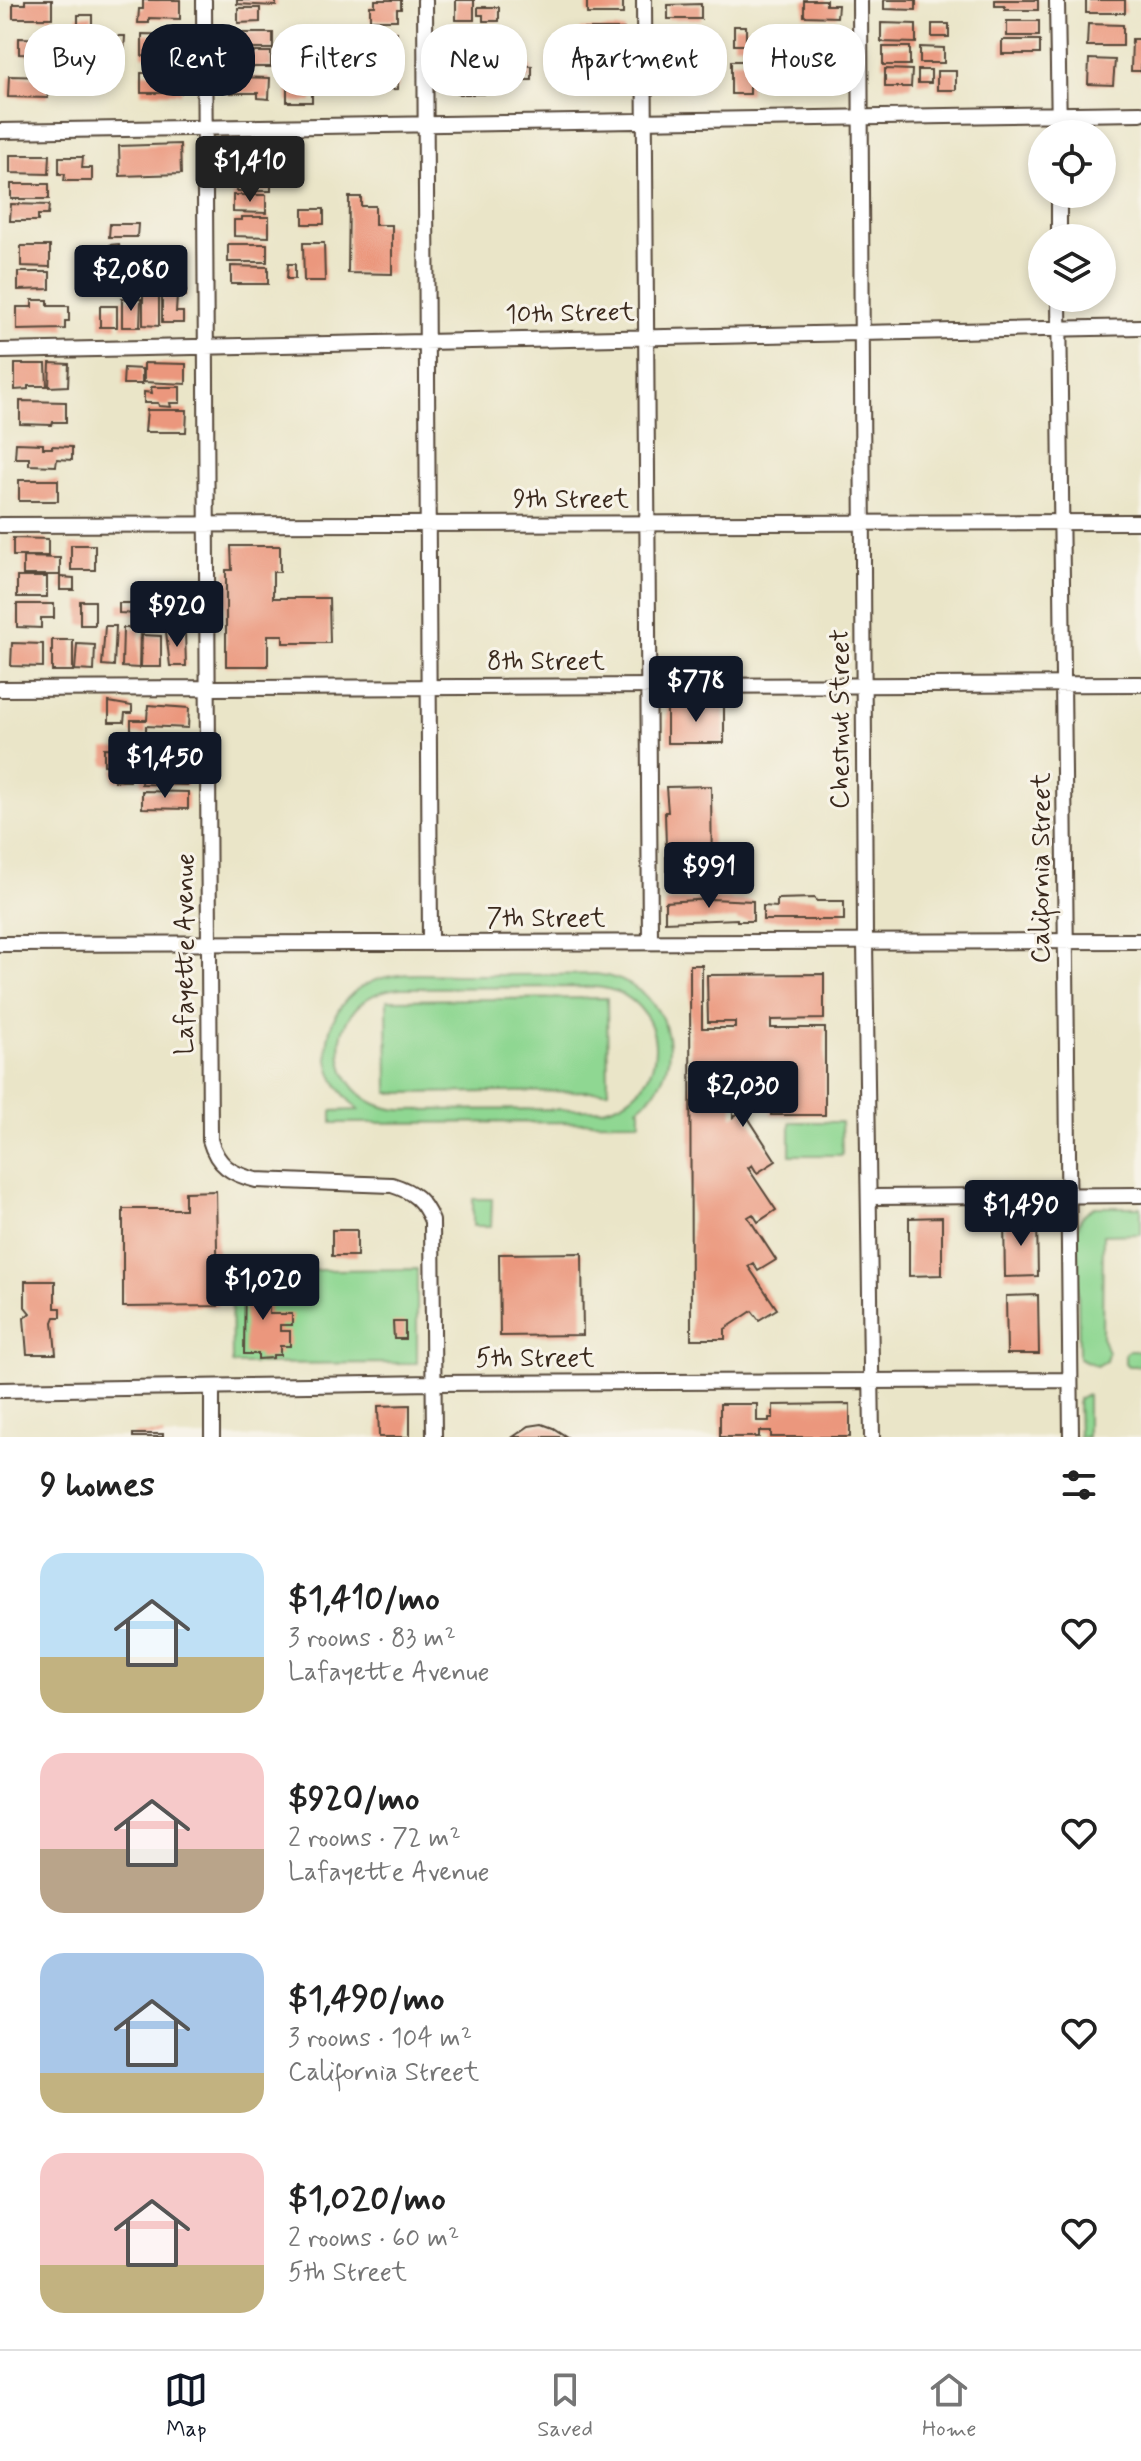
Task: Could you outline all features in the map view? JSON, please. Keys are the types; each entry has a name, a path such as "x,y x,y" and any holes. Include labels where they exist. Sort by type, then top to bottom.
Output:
{"street":[{"name":"Lafayette Avenue","path":"204,0 210,1140 214,1154 223,1167 239,1176 256,1180 392,1185 411,1191 424,1203 432,1221 434,1383"},
{"path":"425,0 430,943"},
{"path":"644,0 650,942"},
{"name":"Chestnut Street","path":"860,0 865,941 872,1437"},
{"path":"1057,0 1059,120"},
{"path":"0,131 1141,113"},
{"name":"California Street","path":"1059,312 1065,684 1066,1195 1071,1437"},
{"name":"10th Street","path":"0,351 1141,327"},
{"name":"9th Street","path":"0,525 1141,522"},
{"name":"8th Street","path":"0,689 1141,684"},
{"name":"7th Street","path":"0,944 1141,941"},
{"path":"871,1197 1141,1195"},
{"name":"5th Street","path":"0,1390 434,1383 1070,1380"},
{"path":"434,1383 434,1437"},
{"path":"212,1387 212,1437"}],"green space":[{"path":"414,974 596,974 621,980 641,992 656,1008 665,1027 669,1047 666,1069 656,1089 638,1108 640,1122 332,1123 332,1111 359,1110 334,1079 327,1051 336,1014 361,987 391,976","holes":["595,987 620,993 638,1006 650,1024 655,1044 653,1065 644,1084 627,1099 603,1109 401,1110 374,1103 355,1089 344,1070 340,1049 344,1028 355,1009 374,995 401,988"]},
{"path":"607,998 608,1091 388,1093 387,1000"},
{"path":"790,1122 841,1122 842,1155 790,1155"},
{"path":"473,1199 492,1199 491,1226 473,1226"},
{"path":"1095,1207 1141,1207 1141,1234 1103,1235 1102,1336 1108,1353 1106,1361 1097,1366 1079,1358 1077,1229 1083,1215"},
{"path":"417,1269 417,1363 232,1364 231,1271"},
{"path":"1141,1351 1141,1366 1125,1363 1125,1354"},
{"path":"1087,1394 1087,1437 1079,1437 1078,1399"}],"building":[{"path":"25,0 52,0 52,18 13,18 13,4 25,4"},
{"path":"143,0 180,0 180,19 149,18 149,23 138,23"},
{"path":"237,0 276,0 276,6 237,4"},
{"path":"375,0 401,0 397,20 370,20 370,6 375,6"},
{"path":"456,0 474,0 474,20 456,20"},
{"path":"587,0 623,0 623,14 587,14"},
{"path":"804,0 826,0 826,5 838,5 837,17 804,16"},
{"path":"884,0 916,0 916,10 884,9"},
{"path":"995,0 1038,0 1038,10 1005,10 1005,6 995,6"},
{"path":"1086,0 1125,0 1125,13 1086,13"},
{"path":"701,4 701,19 668,19 668,5"},
{"path":"478,7 499,7 499,21 483,21 483,15 478,15"},
{"path":"238,8 260,8 260,22 238,23"},
{"path":"78,15 92,15 92,24 78,24"},
{"path":"1007,21 1039,21 1039,36 1007,36"},
{"path":"881,23 916,24 916,43 881,42"},
{"path":"932,24 949,24 949,37 932,37"},
{"path":"1088,24 1123,25 1123,46 1087,46"},
{"path":"734,26 743,26 743,45 734,45"},
{"path":"255,33 271,33 271,49 255,49"},
{"path":"19,38 24,38 24,54 19,54"},
{"path":"1132,39 1141,39 1141,71 1131,71"},
{"path":"1002,40 1040,40 1040,54 1002,54"},
{"path":"883,47 910,47 910,65 883,65"},
{"path":"920,47 944,48 944,63 920,63"},
{"path":"255,52 271,52 271,67 255,67"},
{"path":"1089,59 1115,60 1113,85 1088,84"},
{"path":"731,61 743,61 743,94 731,94"},
{"path":"527,66 532,66 532,80 527,80"},
{"path":"885,69 912,70 911,87 885,87"},
{"path":"918,70 931,70 931,83 918,83"},
{"path":"937,71 956,71 956,90 937,90"},
{"path":"9,76 24,76 24,96 48,98 8,97"},
{"path":"255,78 270,78 269,99 258,98 258,93 255,93"},
{"path":"287,96 312,96 312,102 287,102"},
{"path":"180,144 181,174 120,176 119,146"},
{"path":"248,148 261,149 261,159 270,159 270,171 237,170 237,155 248,155"},
{"path":"10,155 50,155 49,174 10,173"},
{"path":"59,157 83,157 82,168 92,168 92,181 64,181 65,174 59,174"},
{"path":"237,175 271,176 271,191 236,191"},
{"path":"11,184 49,184 49,199 11,199"},
{"path":"233,195 266,195 266,213 233,212"},
{"path":"349,197 361,197 361,206 375,206 375,225 392,225 392,274 348,273"},
{"path":"11,204 49,205 48,215 38,215 38,221 10,221"},
{"path":"303,209 324,209 324,224 303,224"},
{"path":"242,217 269,217 269,237 234,236 234,220 242,220"},
{"path":"110,224 138,224 137,237 109,237"},
{"path":"303,243 324,243 325,281 304,281"},
{"path":"119,244 120,253 111,254 110,245"},
{"path":"228,244 267,244 267,262 228,262"},
{"path":"21,246 50,246 50,267 21,266"},
{"path":"165,258 182,258 182,273 165,273"},
{"path":"288,264 295,264 295,279 287,279"},
{"path":"231,266 268,267 268,284 231,284"},
{"path":"18,272 50,272 50,289 18,290"},
{"path":"162,286 186,286 186,296 177,296 176,312 183,312 183,323 162,323"},
{"path":"143,288 159,288 159,326 143,325"},
{"path":"122,299 141,299 140,327 122,327"},
{"path":"32,300 48,300 48,306 69,306 69,321 65,321 65,329 17,330 17,307 32,307"},
{"path":"100,306 117,306 117,327 100,327"},
{"path":"50,363 69,364 68,386 49,387"},
{"path":"144,363 186,364 186,384 144,382"},
{"path":"15,364 46,364 47,386 15,390"},
{"path":"124,368 142,369 142,384 123,384"},
{"path":"151,387 180,387 180,403 170,403 171,407 144,403 144,392 152,393"},
{"path":"20,401 66,402 66,422 20,424"},
{"path":"147,410 187,410 186,432 145,432"},
{"path":"16,443 43,444 43,448 72,447 72,460 57,459 56,466 29,465 29,458 15,458"},
{"path":"19,480 58,480 58,501 19,501"},
{"path":"13,538 48,539 48,556 13,556"},
{"path":"71,545 95,545 95,570 71,570"},
{"path":"231,546 280,546 280,572 273,572 273,598 329,598 330,643 283,643 283,635 268,635 268,666 226,666 226,570 232,570"},
{"path":"23,557 60,558 60,575 23,575"},
{"path":"17,577 47,577 47,597 17,597"},
{"path":"60,577 74,578 74,590 60,590"},
{"path":"166,600 191,600 191,620 166,620"},
{"path":"80,601 95,601 95,625 80,625"},
{"path":"119,603 138,603 138,614 119,613"},
{"path":"17,604 54,604 54,618 41,618 41,628 17,627"},
{"path":"142,606 158,606 158,626 141,626"},
{"path":"105,626 116,626 114,666 102,665"},
{"path":"123,628 140,628 139,668 122,667"},
{"path":"166,632 185,632 186,666 170,666"},
{"path":"142,635 161,636 161,667 141,667"},
{"path":"52,640 73,640 73,671 52,671"},
{"path":"12,643 43,644 43,667 11,666"},
{"path":"77,644 95,645 94,671 75,670"},
{"path":"109,702 132,706 132,713 125,713 124,722 109,722"},
{"path":"667,704 724,704 724,743 667,743"},
{"path":"148,705 189,708 188,728 146,726 146,734 131,734 131,720 147,720"},
{"path":"149,742 185,742 185,762 153,762 153,756 149,755"},
{"path":"104,748 123,749 123,766 104,765"},
{"path":"142,768 187,769 187,785 141,784"},
{"path":"113,769 130,769 130,781 114,781"},
{"path":"711,786 712,878 670,879 670,871 666,871 669,848 666,847 666,787"},
{"path":"142,791 188,792 188,809 142,808"},
{"path":"815,898 816,901 844,901 844,920 763,920 763,906 777,907 777,899"},
{"path":"711,899 753,901 753,921 665,922 665,902"},
{"path":"690,965 702,965 702,1028 735,1028 735,1022 708,1022 707,975 824,974 824,1019 771,1020 771,1028 825,1028 825,1115 771,1115 770,1087 733,1087 733,1117 743,1110 776,1161 757,1173 752,1165 748,1168 776,1210 758,1222 753,1214 748,1217 776,1260 758,1271 753,1263 748,1266 777,1309 759,1320 752,1311 725,1329 725,1339 691,1339"},
{"path":"216,1191 218,1306 123,1307 123,1209 185,1209 185,1192"},
{"path":"942,1217 942,1275 909,1276 909,1218"},
{"path":"1037,1219 1038,1276 1005,1277 1004,1220"},
{"path":"332,1230 357,1230 357,1256 332,1256"},
{"path":"582,1253 583,1335 500,1336 499,1254"},
{"path":"245,1278 269,1278 269,1314 292,1314 292,1325 280,1325 280,1331 290,1331 290,1346 280,1346 280,1355 273,1355 273,1358 258,1359 258,1354 244,1354"},
{"path":"25,1281 55,1281 55,1308 61,1308 61,1317 55,1317 53,1322 56,1354 27,1354 24,1318 30,1313 25,1307"},
{"path":"1038,1295 1039,1354 1007,1354 1006,1296"},
{"path":"393,1322 405,1322 405,1339 394,1339"},
{"path":"720,1404 757,1404 757,1421 769,1421 773,1418 773,1405 850,1404 850,1437 771,1437 771,1431 759,1431 759,1437 720,1437"},
{"path":"410,1405 410,1437 379,1437 378,1406"},
{"path":"542,1424 567,1437 513,1437 529,1426"},
{"path":"133,1434 163,1434 163,1437 133,1437"}]}
